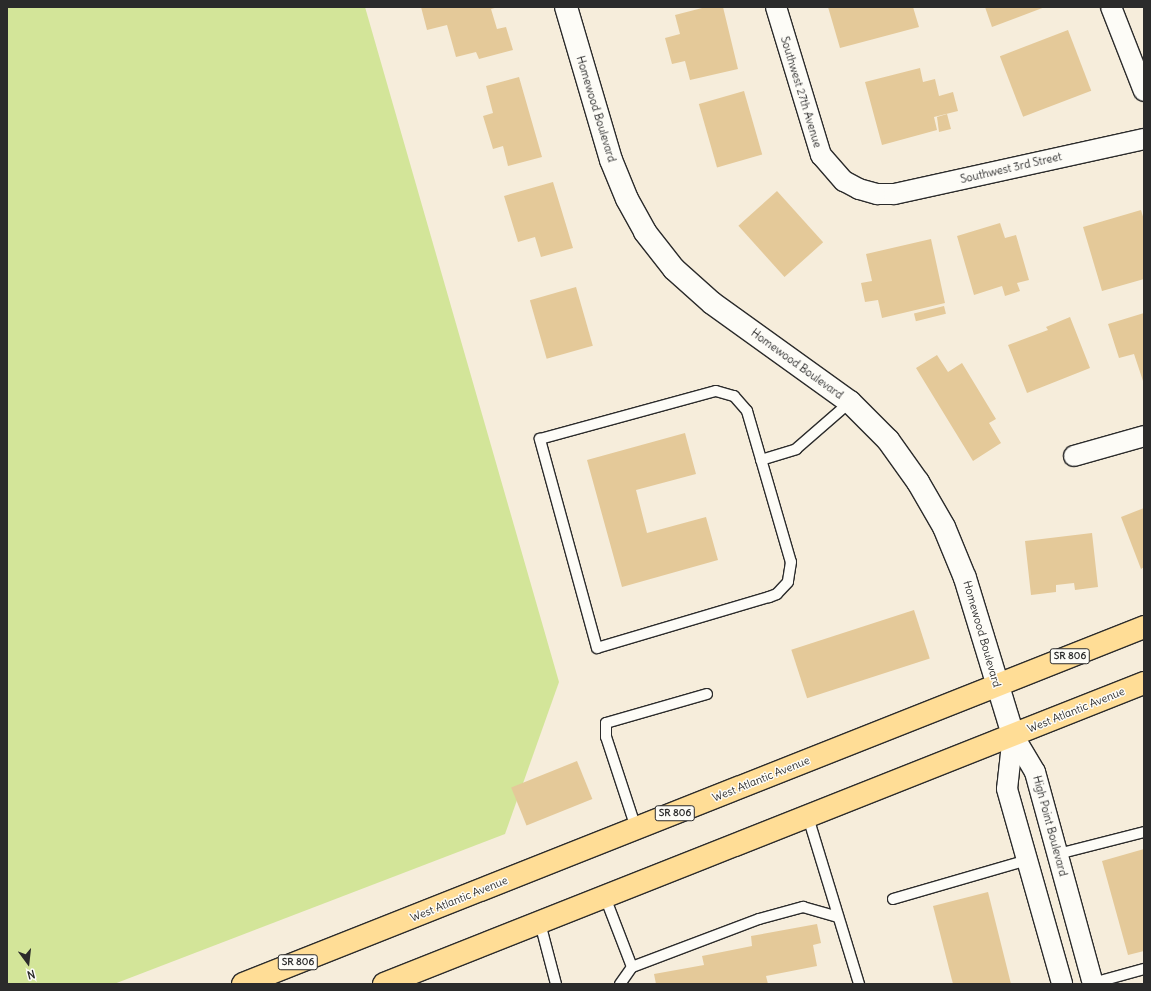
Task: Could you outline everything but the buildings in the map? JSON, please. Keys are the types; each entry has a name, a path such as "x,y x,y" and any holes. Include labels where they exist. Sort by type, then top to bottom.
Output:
{"main road":[{"name":"West Atlantic Avenue","path":"243,984 1144,627"},
{"name":"West Atlantic Avenue","path":"384,984 1144,683"}],"street":[{"name":"Homewood Boulevard","path":"566,7 610,160 627,199 645,232 674,269 712,302 850,402 888,440 918,482 944,527 965,578 1013,735"},
{"name":"Southwest 27th Avenue","path":"776,7 820,155 831,169 844,181 860,189 877,194"},
{"path":"1111,7 1144,91"},
{"name":"Southwest 3rd Street","path":"877,194 894,194 1144,139"},
{"path":"1074,456 1144,436"},
{"path":"1013,735 1006,789 1062,984"},
{"name":"High Point Boulevard","path":"1013,735 1035,772 1093,984"}],"lane":[{"path":"716,391 734,396 742,403 747,411 761,460 791,566 791,574 784,589 769,597 597,648 540,439 716,391"},
{"path":"761,460 796,449 850,402"},
{"path":"636,828 606,737 606,723 707,694"},
{"path":"808,817 859,984"},
{"path":"1058,854 1144,832"},
{"path":"893,899 1027,860"},
{"path":"605,897 632,967"},
{"path":"620,984 632,967 759,919 803,908 838,917"},
{"path":"540,923 556,984"},
{"path":"1093,984 1144,969"}],"green space":[{"path":"7,7 365,7 559,682 505,834 114,984 7,984"}]}
